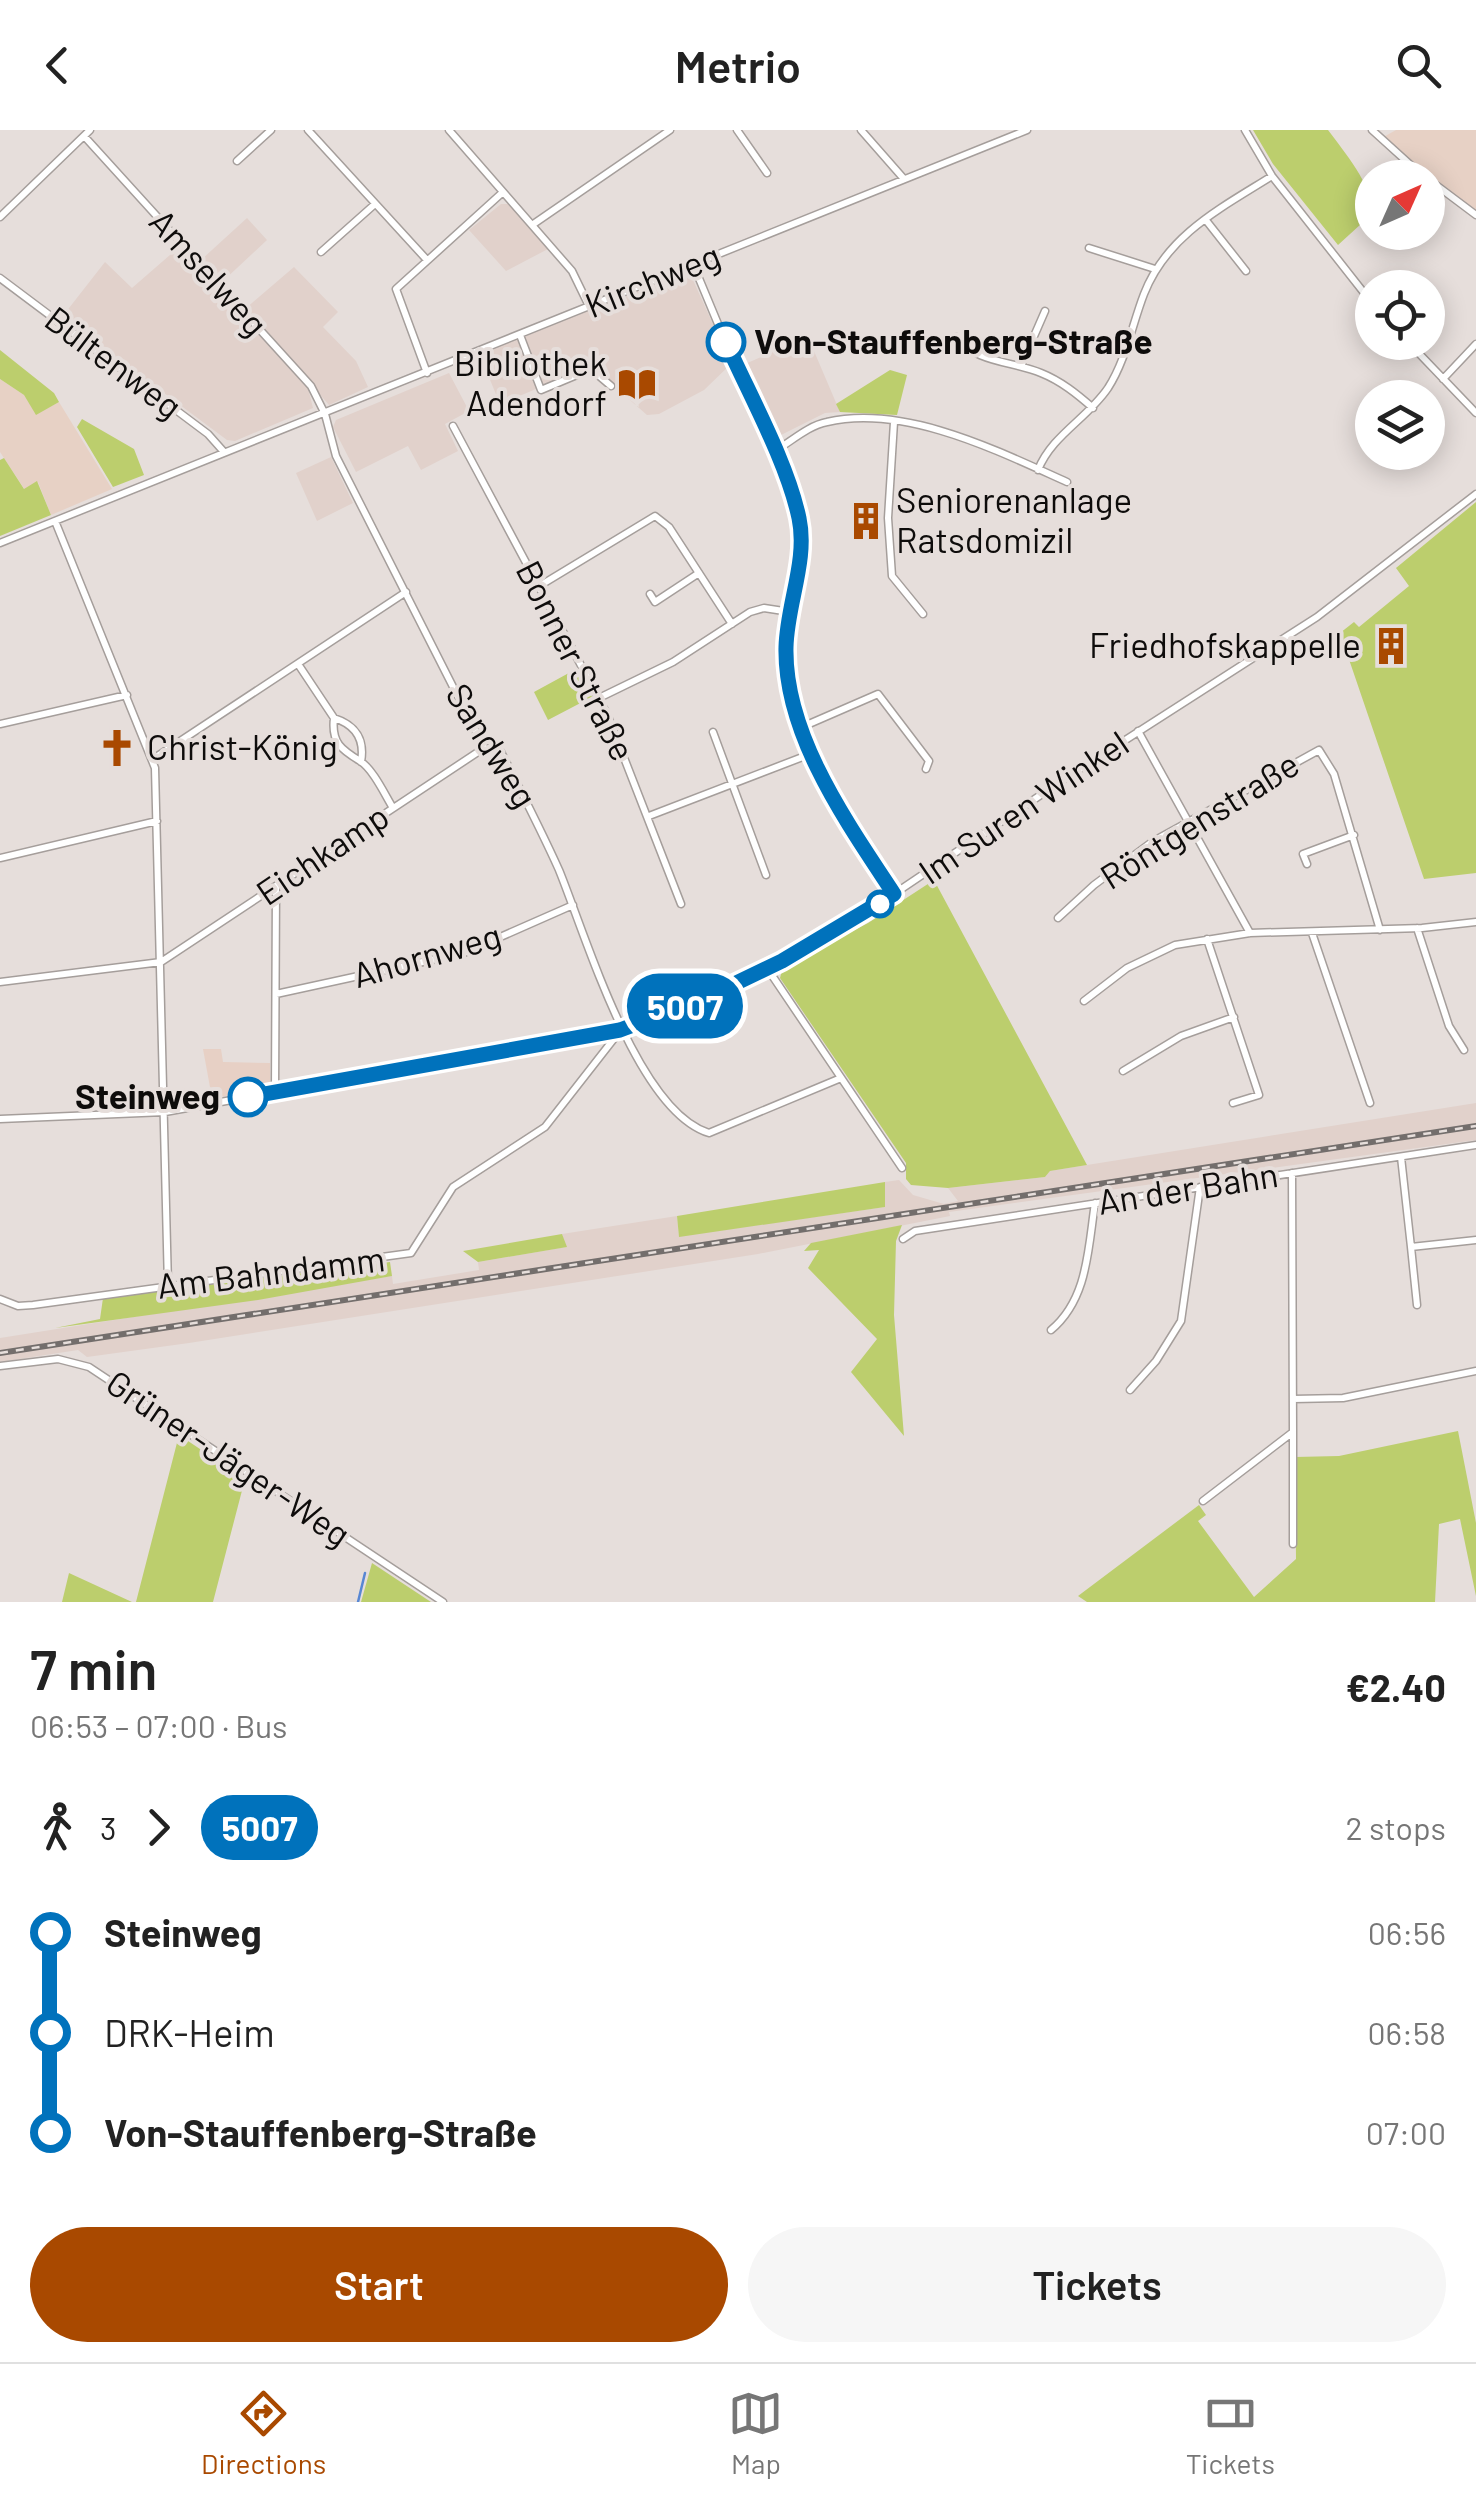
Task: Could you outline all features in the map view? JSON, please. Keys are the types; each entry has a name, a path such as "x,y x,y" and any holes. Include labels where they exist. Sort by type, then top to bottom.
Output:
{"street":[{"path":"237,161 271,130"},
{"path":"308,130 426,260"},
{"path":"449,130 572,271 590,306"},
{"path":"456,137 464,130"},
{"path":"532,224 670,130"},
{"path":"738,130 767,173"},
{"path":"860,130 904,179"},
{"name":"Kirchweg","path":"0,543 1027,130"},
{"path":"1245,130 1272,176 1355,281"},
{"path":"1372,130 1404,160"},
{"path":"0,217 87,133"},
{"name":"Amselweg","path":"87,133 311,386 325,414"},
{"path":"1038,470 1049,447 1093,408 1121,362 1155,268 1172,246 1205,219 1272,176"},
{"path":"427,373 396,295 399,284 503,192"},
{"path":"1445,192 1476,215"},
{"path":"321,252 376,204"},
{"path":"1205,219 1246,271"},
{"path":"1089,248 1155,268"},
{"path":"693,264 773,452 800,528 790,612 788,682 802,727 844,812 894,894"},
{"name":"Bültenweg","path":"0,278 208,434 224,452"},
{"path":"1021,366 1044,311"},
{"path":"520,335 541,390 591,368 611,386"},
{"path":"956,337 974,352 1059,382 1093,408"},
{"path":"1443,378 1476,344"},
{"path":"1426,360 1476,413"},
{"name":"Sandweg","path":"325,414 336,456 484,748 501,752 574,906 620,1030 669,1101 705,1132 715,1132 841,1078"},
{"path":"773,452 828,421 894,422 952,437 1066,482"},
{"path":"894,422 888,518 892,576 923,614"},
{"name":"Bonner Straße","path":"454,426 599,698 682,904"},
{"name":"Im Suren Winkel","path":"0,1119 165,1112 620,1030 768,968 830,936 1317,617 1476,494"},
{"path":"540,585 656,516 666,522 732,624"},
{"path":"55,521 152,758 158,820 168,1286"},
{"path":"650,594 655,602 699,574"},
{"path":"152,758 406,592"},
{"path":"599,698 666,666 764,608 790,612"},
{"path":"298,664 334,718 334,738 346,757 361,762 394,808"},
{"path":"802,727 878,694 929,761 926,769"},
{"path":"0,724 127,696"},
{"path":"334,718 348,722 364,746 361,762"},
{"path":"1138,731 1250,933"},
{"path":"713,732 766,875"},
{"name":"Eichkamp","path":"161,962 484,748"},
{"name":"Röntgenstraße","path":"1058,918 1125,861 1190,820 1319,750 1332,769 1380,930"},
{"path":"649,816 814,753"},
{"path":"0,858 158,820"},
{"path":"1307,864 1303,854 1354,834"},
{"path":"274,1093 276,886"},
{"name":"Ahornweg","path":"276,994 462,954 574,906"},
{"path":"1084,1000 1150,954 1207,939 1250,933 1380,930 1476,922"},
{"path":"1417,928 1449,1026 1464,1050"},
{"path":"1312,933 1370,1104"},
{"path":"1207,939 1259,1095 1233,1103"},
{"path":"0,982 161,962"},
{"path":"768,968 902,1168"},
{"path":"1122,1071 1181,1036 1234,1017"},
{"name":"Am Bahndamm","path":"0,1298 24,1306 412,1254 453,1188 546,1127 620,1030"},
{"name":"An der Bahn","path":"903,1239 914,1231 1476,1145"},
{"path":"1401,1157 1417,1305"},
{"path":"1292,1173 1294,1544"},
{"path":"1130,1390 1181,1322 1200,1188"},
{"path":"1051,1330 1066,1318 1080,1291 1095,1203"},
{"path":"1411,1248 1476,1240"},
{"name":"Grüner-Jäger-Weg","path":"0,1366 58,1359 89,1367 443,1602"},
{"path":"1293,1398 1343,1398 1476,1370"},
{"path":"1203,1501 1293,1432"}],"shaded area":[{"path":"1396,130 1476,130 1476,211 1445,188 1445,160 1408,160 1380,139"},
{"path":"501,204 508,204 548,249 506,271 469,230"},
{"path":"247,218 267,240 222,282 201,260"},
{"path":"178,248 308,388 313,408 235,441 227,440 62,317 105,262 132,288"},
{"path":"294,267 338,312 323,327 356,361 368,387 329,405 245,309"},
{"path":"688,269 731,364 704,390 659,414 647,415 591,366 500,404 479,353"},
{"path":"808,337 840,412 825,413 777,437 771,432 745,364"},
{"path":"449,373 469,411 445,424 458,451 421,470 408,446 356,472 333,427 336,420"},
{"path":"0,379 24,395 36,414 59,402 112,489 51,515 38,482 25,490 0,452"},
{"path":"331,457 353,503 317,521 296,473"},
{"path":"203,1049 221,1049 223,1062 270,1063 270,1084 265,1090 212,1098"},
{"path":"1476,1103 1476,1140 949,1212 950,1216 758,1254 189,1343 87,1357 78,1350 0,1362 0,1338 392,1276 393,1284 479,1270 478,1262 566,1247 562,1234 677,1216 679,1236 885,1207 885,1182 899,1180 913,1195 944,1204 958,1201 948,1188 1045,1177 1050,1171"}],"green space":[{"path":"1253,130 1328,130 1355,167 1355,230 1338,245 1273,164"},
{"path":"0,350 54,393 59,402 36,415 24,395 0,379"},
{"path":"890,370 907,375 897,415 840,412 836,404"},
{"path":"82,419 134,449 144,475 113,487 77,427"},
{"path":"4,458 24,489 37,481 51,515 0,536 0,460"},
{"path":"1476,502 1476,873 1424,879 1340,633 1354,622 1359,627 1409,586 1396,568"},
{"path":"578,668 592,697 548,720 534,692"},
{"path":"934,880 1087,1165 1050,1171 1045,1177 948,1188 911,1185 906,1179 906,1163 780,978 783,967 868,923"},
{"path":"885,1182 885,1207 679,1237 677,1216"},
{"path":"902,1225 896,1241 894,1315 904,1436 851,1372 877,1339 808,1268 819,1250 804,1251 811,1243"},
{"path":"562,1234 567,1247 478,1262 463,1251"},
{"path":"390,1262 392,1276 258,1300 55,1328 100,1319 103,1298"},
{"path":"1458,1431 1476,1523 1476,1596 1460,1519 1439,1524 1435,1602 1087,1602 1078,1596 1199,1505 1206,1515 1198,1521 1254,1597 1296,1559 1295,1457 1339,1456"},
{"path":"179,1435 245,1479 213,1602 136,1602"},
{"path":"372,1563 431,1602 361,1602"},
{"path":"69,1573 132,1602 62,1602"}],"waterway":[{"path":"358,1602 365,1573"}],"railway":[{"path":"0,1353 1476,1126"}],"bus line":[{"name":"5007","path":"248,1097 620,1030 703,999 782,961 830,936 894,894 819,766 796,712 788,682 786,642 801,548 798,516 726,342"}],"place":[{"name":"Von-Stauffenberg-Straße","path":"726,342"},
{"name":"Bibliothek Adendorf","path":"637,384"},
{"name":"Seniorenanlage Ratsdomizil","path":"866,521"},
{"name":"Friedhofskappelle","path":"1391,646"},
{"name":"Christ-König","path":"117,748"},
{"name":"Steinweg","path":"248,1097"}]}
